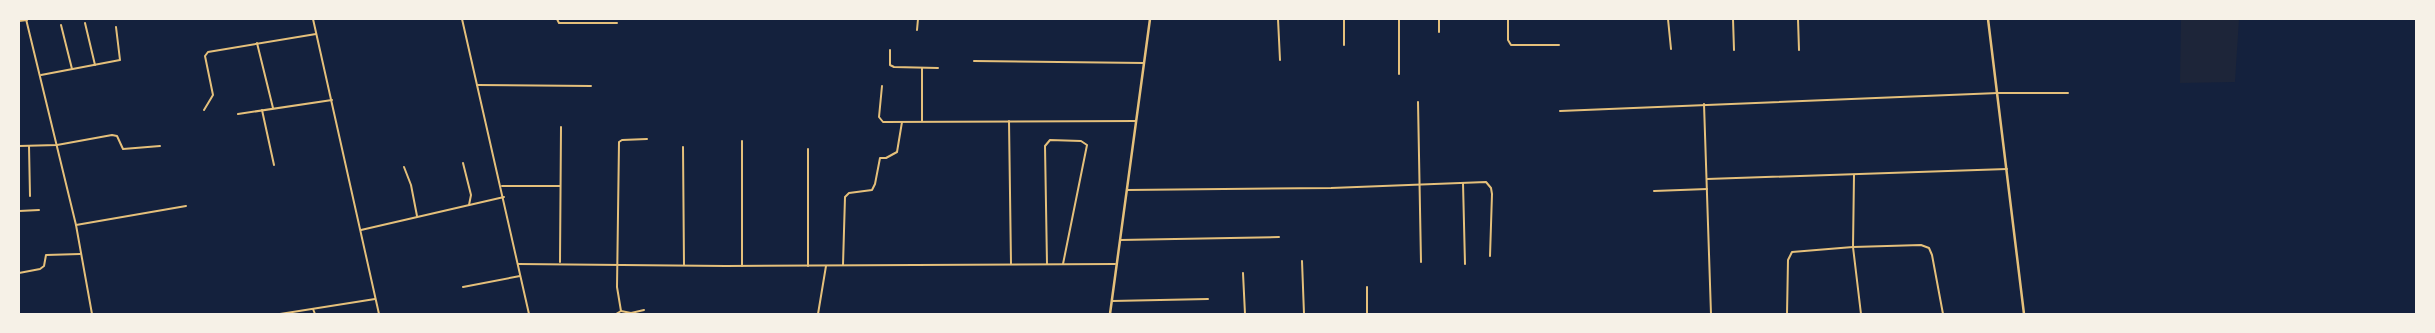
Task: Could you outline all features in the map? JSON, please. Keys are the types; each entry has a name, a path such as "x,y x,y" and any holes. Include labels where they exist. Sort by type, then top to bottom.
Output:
{"street":[{"path":"313,19 379,314"},
{"path":"462,19 502,186 529,314"},
{"path":"557,19 559,23 617,23"},
{"path":"917,30 918,19"},
{"path":"1110,314 1115,264 1150,19"},
{"path":"1278,19 1280,60"},
{"path":"1344,19 1344,45"},
{"path":"1399,19 1399,74"},
{"path":"1439,19 1439,32"},
{"path":"1508,19 1508,40 1511,45 1559,45"},
{"path":"1668,19 1671,49"},
{"path":"1733,19 1734,50"},
{"path":"1798,19 1799,50"},
{"path":"1988,19 2024,314"},
{"path":"19,22 27,20 41,75 76,225 92,314"},
{"path":"85,23 95,65"},
{"path":"61,25 72,69"},
{"path":"41,75 120,60 116,28"},
{"path":"204,110 213,95 206,54 257,43 316,34"},
{"path":"257,43 273,108"},
{"path":"890,50 892,66 938,68"},
{"path":"974,61 1144,63"},
{"path":"922,68 922,121"},
{"path":"477,85 591,86"},
{"path":"882,86 880,120 902,122 1136,121"},
{"path":"1560,111 1998,93 2068,93"},
{"path":"238,114 332,100"},
{"path":"1418,102 1421,262"},
{"path":"1704,104 1711,314"},
{"path":"262,110 274,165"},
{"path":"1009,121 1011,264"},
{"path":"843,265 845,197 849,193 872,190 875,184 880,158 886,158 897,152 902,122"},
{"path":"560,263 561,128"},
{"path":"19,146 57,145 115,135 123,149 160,146"},
{"path":"621,311 617,287 619,142 622,140 647,139"},
{"path":"1047,264 1045,146 1050,140 1082,141 1087,146 1063,264"},
{"path":"742,141 742,266"},
{"path":"30,146 30,196"},
{"path":"683,147 684,265"},
{"path":"808,149 808,266"},
{"path":"463,163 471,195 469,205"},
{"path":"404,167 411,184 417,216"},
{"path":"1707,178 1854,175 2007,169"},
{"path":"1854,175 1853,247 1861,314"},
{"path":"1126,190 1331,188 1486,182 1492,188 1490,256"},
{"path":"1463,183 1465,264"},
{"path":"502,186 561,186"},
{"path":"1654,191 1707,189"},
{"path":"361,230 504,197"},
{"path":"76,225 186,206"},
{"path":"19,211 39,210"},
{"path":"1119,240 1279,237"},
{"path":"1787,314 1789,255 1796,251 1853,247 1921,245 1929,248 1938,279 1943,314"},
{"path":"19,268 19,273 40,269 44,266 46,255 80,254"},
{"path":"1302,261 1304,314"},
{"path":"518,264 560,263 742,266 1115,264"},
{"path":"818,314 826,266"},
{"path":"1243,273 1245,314"},
{"path":"463,287 520,276"},
{"path":"1367,287 1367,314"},
{"path":"280,314 375,299"},
{"path":"1112,301 1208,299"},
{"path":"313,309 315,314"},
{"path":"616,314 621,311 631,313 644,310"}],"shaded area":[{"path":"2181,19 2239,19 2235,82 2180,83"}]}
